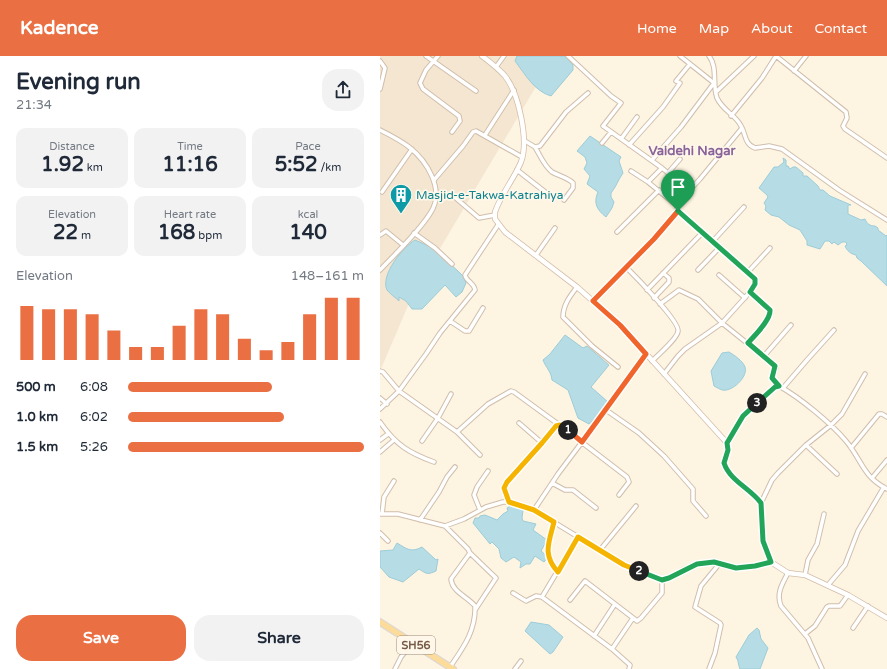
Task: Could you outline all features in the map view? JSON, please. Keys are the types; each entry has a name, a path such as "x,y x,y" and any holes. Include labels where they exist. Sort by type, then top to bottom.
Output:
{"main road":[{"path":"482,56 506,77 514,90 525,141 522,158 517,170 497,206 495,219 498,225 577,287 620,325 727,443 728,450 724,463 728,471 736,481 761,503 763,541 771,562 788,573 805,575 828,585 887,618"},
{"name":"SH56","path":"380,622 451,668"}],"street":[{"path":"426,56 476,91"},
{"path":"438,56 426,70 420,83 423,89 459,116 460,121 452,132"},
{"path":"496,67 504,56"},
{"path":"568,56 611,96 621,103 603,126 668,173 680,159"},
{"path":"680,56 714,83"},
{"path":"709,56 713,61 714,83 720,103 741,124 745,140 751,147 755,148 769,146 782,149 839,190 887,220"},
{"path":"716,92 754,56"},
{"path":"732,116 760,81 776,56 846,112 848,118 843,126 845,129 887,158"},
{"path":"794,71 806,56"},
{"path":"380,61 386,68 380,89"},
{"path":"629,145 663,107 680,83 676,81 690,64"},
{"path":"652,160 681,127 714,83"},
{"path":"485,135 514,90"},
{"path":"535,147 540,146 566,112 588,93"},
{"path":"620,139 637,117"},
{"path":"676,206 742,128"},
{"path":"380,130 412,149 426,166 434,180 436,193 431,212 380,270"},
{"path":"434,180 473,132 476,131 522,158"},
{"path":"602,143 610,132"},
{"path":"525,141 535,147 551,171 563,176 573,183 573,188 564,200"},
{"path":"382,192 412,149"},
{"path":"648,182 662,168"},
{"path":"517,170 549,195"},
{"path":"631,171 659,190 676,206 678,211 748,272 756,281 750,292 722,323 678,356 664,374"},
{"path":"617,232 659,190"},
{"path":"451,194 479,218 495,215"},
{"path":"713,241 744,207"},
{"path":"593,301 654,239 678,211"},
{"path":"380,409 399,391 450,321 475,290 474,286 465,278 465,275 498,225"},
{"path":"536,255 555,228"},
{"path":"380,236 386,231 403,245"},
{"path":"647,290 703,232"},
{"path":"414,233 435,248 452,264"},
{"path":"698,270 720,247"},
{"path":"748,272 770,248"},
{"path":"626,267 660,304 676,324 678,331 676,336 652,361"},
{"path":"654,298 669,282 669,278 664,272"},
{"path":"719,274 745,298"},
{"path":"577,287 565,305 563,317 592,346 618,367"},
{"path":"660,304 677,290 681,290 701,301 722,323 775,366 772,378 779,386 831,425 847,441 863,469 885,488 858,531 845,565 828,585"},
{"path":"748,343 768,319 770,313 767,307 750,292"},
{"path":"450,321 462,329 469,331 483,308"},
{"path":"764,356 791,326"},
{"path":"783,388 834,330"},
{"path":"534,510 646,354"},
{"path":"380,371 383,372 399,391 457,432 480,455"},
{"path":"761,503 772,480 806,445 842,414 865,374"},
{"path":"727,443 743,416 775,387 779,386"},
{"path":"457,432 488,404 511,391 514,392 627,477 629,482 619,495"},
{"path":"422,440 438,418 451,394"},
{"path":"380,398 387,404"},
{"path":"606,410 639,433 664,456 692,489 694,501 706,516"},
{"path":"851,448 879,414 887,417"},
{"path":"380,422 394,440 414,455 434,462"},
{"path":"519,423 542,443"},
{"path":"509,502 504,488 505,486 558,424"},
{"path":"380,440 388,434"},
{"path":"380,452 394,440"},
{"path":"806,445 837,474"},
{"path":"872,478 887,460"},
{"path":"420,520 455,467"},
{"path":"480,510 475,500 475,492 488,471"},
{"path":"394,481 384,497 381,514 398,514 445,526 496,578 475,611"},
{"path":"552,483 565,490 573,490 596,508"},
{"path":"445,526 464,519 486,507 509,502 534,510 624,565 662,580 697,564 714,562 736,568 755,566 771,562"},
{"path":"600,550 636,506"},
{"path":"805,575 808,560 816,544 824,514"},
{"path":"554,522 550,535 548,553 551,565 558,572"},
{"path":"380,533 388,541"},
{"path":"542,597 578,537"},
{"path":"451,668 472,631 475,606 451,583 451,579 470,553"},
{"path":"714,669 710,667 716,649 721,625 695,607 701,586 720,563"},
{"path":"788,573 778,600 781,606 805,634 811,644 819,668"},
{"path":"570,600 585,581 633,618 640,620 662,592 662,580"},
{"path":"513,593 526,601 536,596 542,597 612,649 630,665 629,669"},
{"path":"805,634 815,626 827,607 840,606 848,595"},
{"path":"594,636 615,604"},
{"path":"853,628 868,606"},
{"path":"612,649 633,618"},
{"path":"395,669 401,657 412,643"},
{"path":"515,669 521,661"}],"shaded area":[{"path":"380,56 554,56 413,294 380,371"}],"water":[{"path":"517,56 565,56 573,65 573,70 551,96 545,94 530,82 515,61"},
{"path":"590,136 621,157 619,161 623,173 611,193 611,197 614,202 606,217 600,212 596,203 598,192 587,184 590,176 584,169 587,163 585,157 577,151"},
{"path":"783,158 786,160 786,166 790,169 796,167 803,173 803,176 807,176 818,186 820,190 823,190 830,196 851,205 848,205 848,214 861,220 865,219 869,224 875,226 886,236 887,235 887,286 857,258 856,255 848,251 845,246 847,245 846,242 842,242 838,245 834,242 832,244 829,241 825,241 820,249 807,245 807,241 800,230 789,225 779,217 771,215 765,210 766,206 764,203 768,197 759,188 774,167 778,167 784,162"},
{"path":"415,240 433,248 463,276 466,283 462,292 456,297 445,285 422,309 412,309 406,301 399,297 399,301 387,290 387,277 390,269 399,255"},
{"path":"565,335 583,348 587,346 609,365 591,387 608,402 595,419 589,424 578,418 568,390 552,380 551,374 543,360 550,354"},
{"path":"729,352 736,356 745,367 745,374 737,385 730,389 723,390 714,386 711,371 722,353"},
{"path":"514,504 523,510 523,521 536,524 533,530 547,540 541,551 548,557 544,562 535,556 530,564 526,564 520,568 521,562 514,557 506,562 501,558 499,549 492,542 490,544 473,523 475,518 485,515 497,520 508,511 507,508"},
{"path":"397,543 412,550 422,547 436,560 438,559 436,571 427,573 419,569 403,582 389,577 380,567 380,551 393,550"},
{"path":"531,622 549,625 563,637 550,654 525,631"},
{"path":"757,628 761,639 768,648 760,669 740,669 736,657 749,635"}],"place":[{"name":"Masjid-e-Takwa-Katrahiya","path":"401,214"}],"district":[{"name":"Vaidehi Nagar","path":"692,151"}],"route":[{"path":"678,211 755,279 755,284 750,292 770,310 770,316 768,319 748,343 771,361 775,366 776,368 772,378 779,386 775,387 743,416 727,443 728,450 724,463 736,481 761,503 763,541 771,562 761,565 736,568 714,562 697,564 674,576 662,580 624,565 578,537 558,572 551,565 548,553 550,535 554,522 534,510 509,502 504,488 507,482 558,424 582,442 646,354 620,325 593,301 654,239 678,211"}]}
